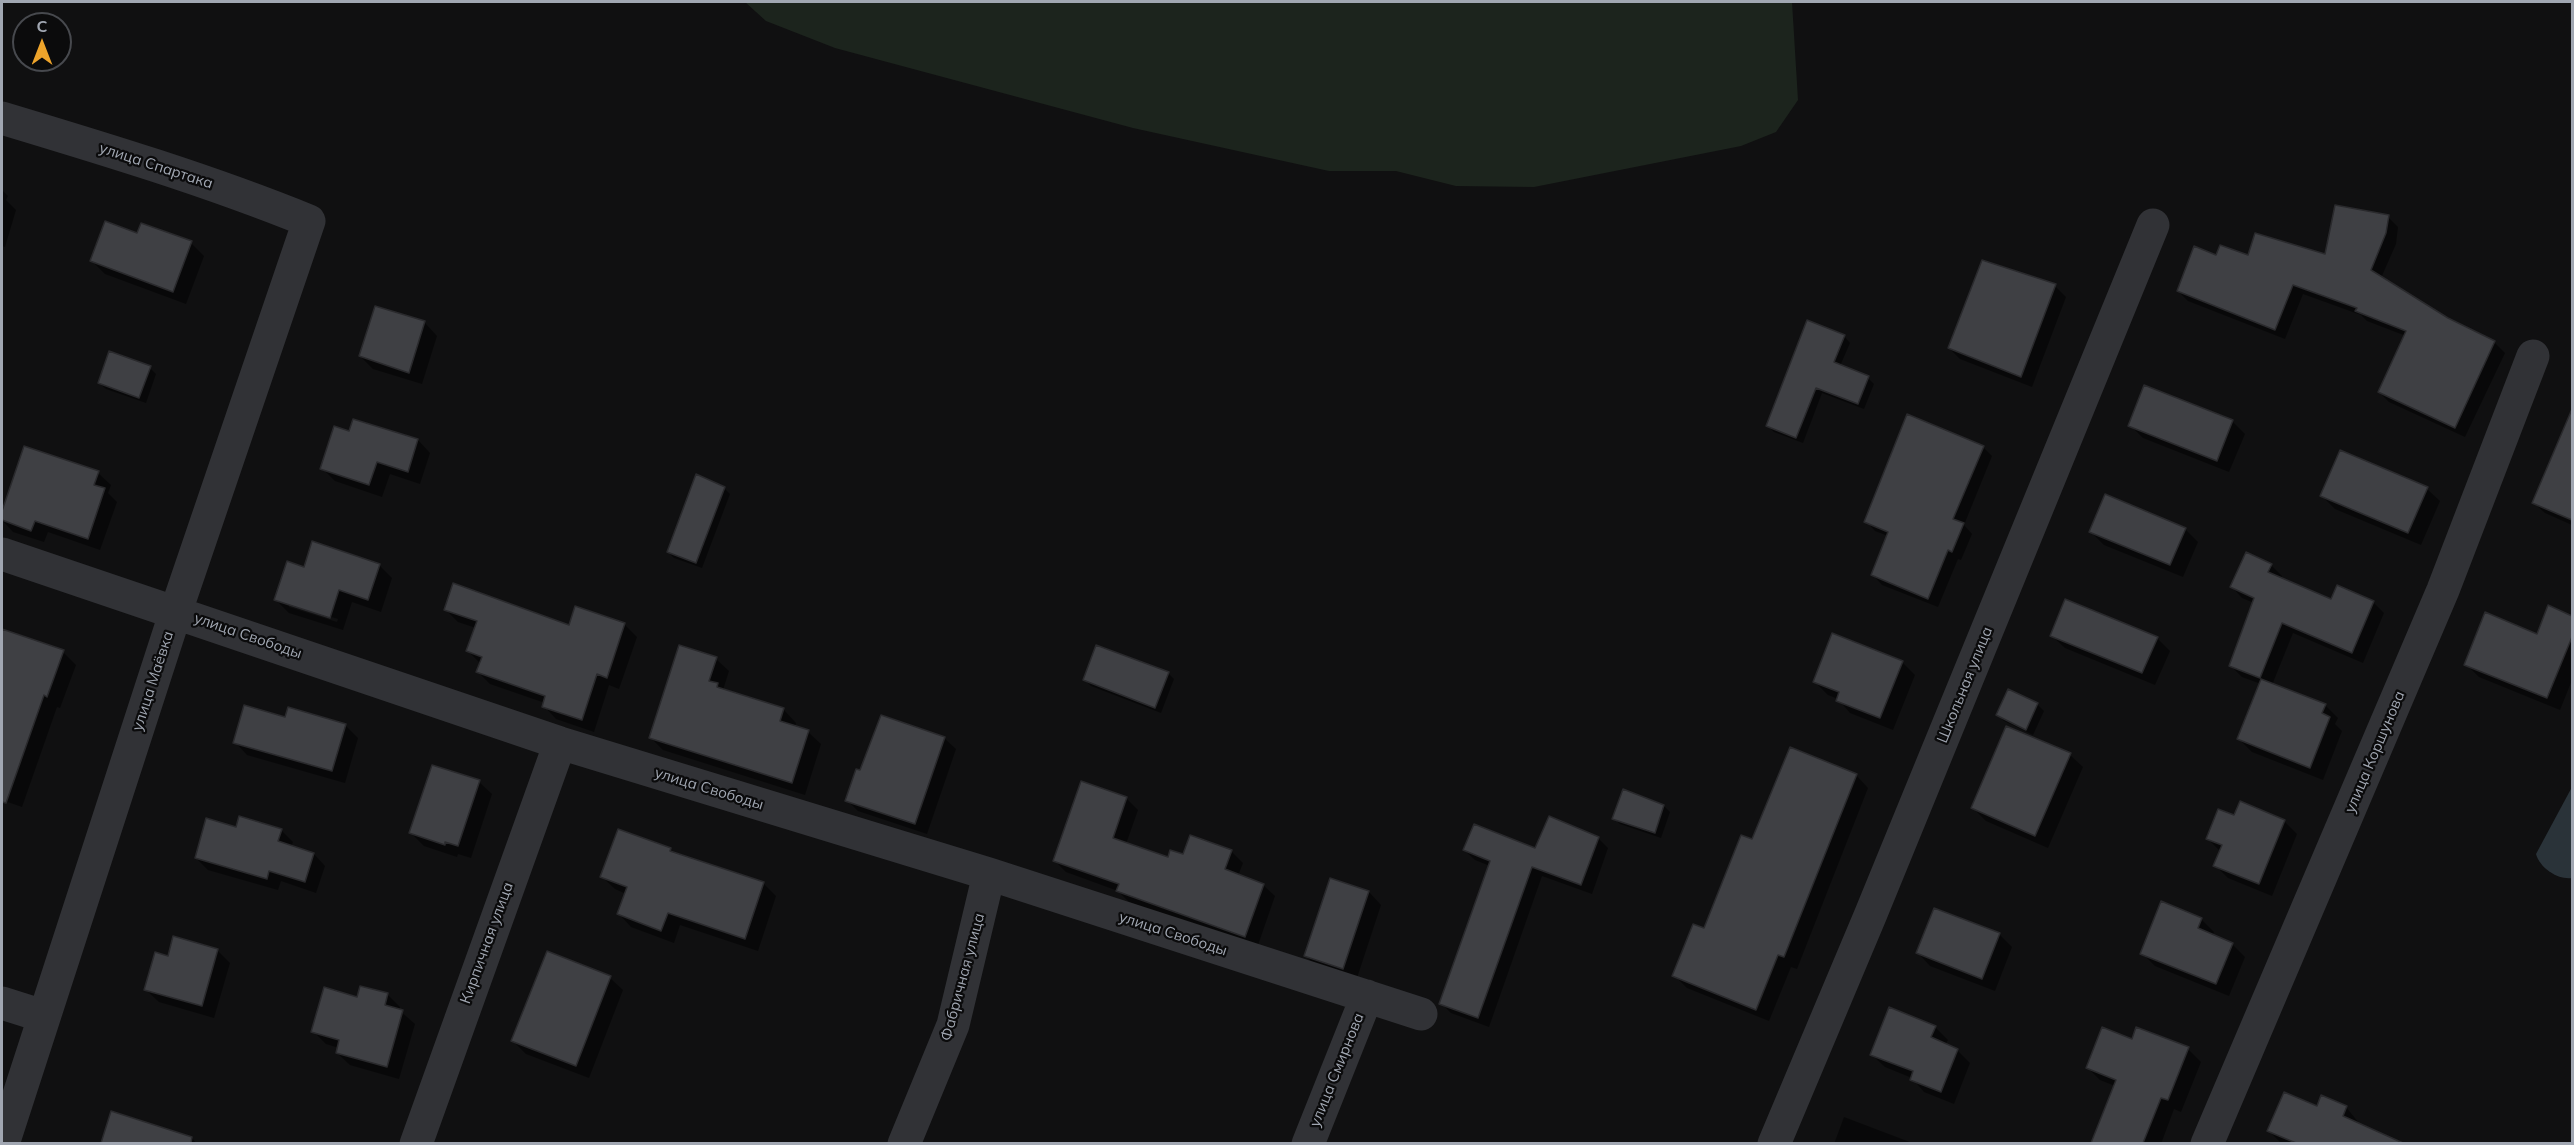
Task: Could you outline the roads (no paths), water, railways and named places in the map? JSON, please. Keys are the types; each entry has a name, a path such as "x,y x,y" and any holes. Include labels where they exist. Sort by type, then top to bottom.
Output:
{"street":[{"name":"улица Спартака","path":"2,118 146,161 251,197 309,221"},
{"name":"улица Маёвка","path":"3,1143 176,611 309,221"},
{"name":"Школьная улица","path":"1774,1143 1870,916 2152,225"},
{"name":"улица Коршунова","path":"2207,1143 2443,590 2533,356"},
{"name":"улица Свободы","path":"2,554 176,611 560,743 989,874 1420,1014"},
{"name":"Кирпичная улица","path":"416,1143 560,743"},
{"name":"Фабричная улица","path":"904,1143 953,1025 989,874"},
{"name":"улица Смирнова","path":"1308,1143 1367,996"},
{"path":"2,1003 43,1016"}]}
